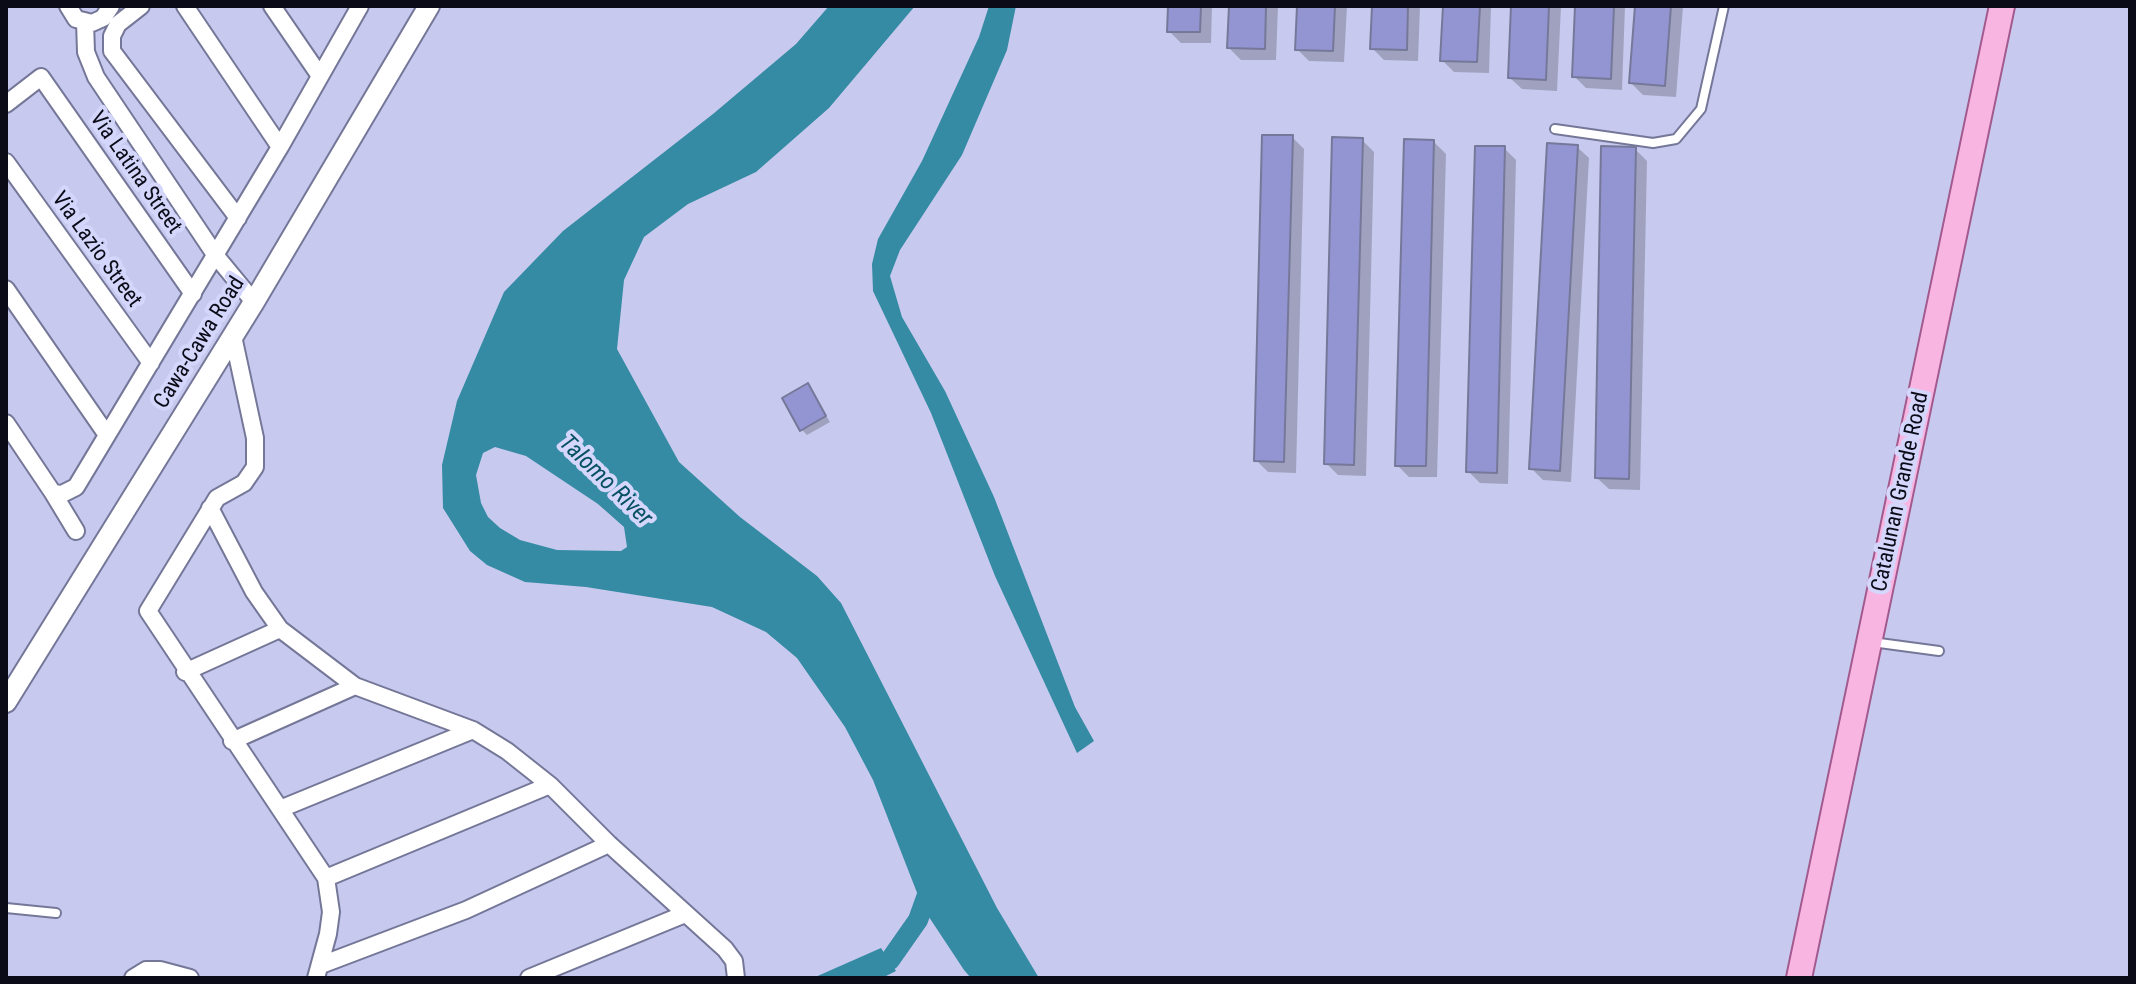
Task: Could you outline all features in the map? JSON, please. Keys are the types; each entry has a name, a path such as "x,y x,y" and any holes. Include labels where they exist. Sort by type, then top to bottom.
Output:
{"main road":[{"name":"Catalunan Grande Road","path":"1799,978 2002,6"}],"street":[{"path":"68,6 76,19 85,22 103,18 111,6"},
{"path":"141,6 124,17 112,36 116,60 238,218"},
{"path":"185,6 280,147"},
{"path":"272,6 320,76"},
{"name":"Cawa-Cawa Road","path":"6,702 254,302 429,6"},
{"path":"58,493 76,487 216,256 358,7"},
{"path":"85,22 86,52 96,77 216,256 254,302"},
{"name":"Via Latina Street","path":"6,104 41,77 193,294"},
{"name":"Via Lazio Street","path":"6,162 151,363"},
{"path":"6,289 107,435"},
{"path":"233,336 255,438 255,467 244,483 217,498 148,611 185,672 326,878 331,912 318,971"},
{"path":"6,423 58,493 76,531"},
{"path":"210,508 254,592 280,629 355,686 473,730 507,751 550,785 609,844 725,949 734,961 736,978"},
{"path":"185,672 280,629"},
{"path":"232,741 355,686"},
{"path":"280,809 473,730"},
{"path":"326,878 550,785"},
{"path":"318,971 466,910 609,844"},
{"path":"529,978 685,914"},
{"path":"133,978 146,970 160,970 190,978"}],"lane":[{"path":"1555,129 1653,143 1676,139 1701,109 1724,6"},
{"path":"1869,641 1939,651"},
{"path":"6,908 56,913"}],"water":[{"name":"Talomo River","path":"829,6 915,6 829,108 756,172 688,204 644,237 624,280 617,349 679,462 740,517 817,576 841,603 997,908 1039,978 971,978 964,970 923,908 873,780 845,727 797,658 766,632 712,607 586,587 525,582 487,565 470,551 443,508 442,465 457,401 504,292 563,231 713,114 796,44","holes":["495,447 526,456 598,504 624,527 627,547 621,551 557,550 520,540 500,528 488,517 481,503 476,475 483,453"]},
{"path":"989,6 1016,6 1007,50 962,155 900,250 890,276 902,317 945,391 994,497 1075,707 1094,741 1077,753 995,576 931,413 873,291 872,264 878,239 922,161 979,37"},
{"path":"881,948 896,971 882,978 813,978"}],"building":[{"path":"1168,6 1201,6 1200,32 1167,32"},
{"path":"1229,6 1266,6 1265,49 1227,48"},
{"path":"1297,6 1335,6 1333,51 1295,50"},
{"path":"1372,6 1408,6 1407,50 1370,49"},
{"path":"1443,6 1480,6 1477,62 1440,61"},
{"path":"1511,6 1549,6 1546,80 1508,78"},
{"path":"1575,6 1614,6 1611,79 1572,77"},
{"path":"1635,6 1671,6 1665,86 1629,83"},
{"path":"1262,135 1293,135 1284,462 1254,461"},
{"path":"1332,137 1363,138 1354,465 1324,464"},
{"path":"1404,139 1434,140 1426,466 1395,466"},
{"path":"1547,143 1578,145 1560,471 1529,469"},
{"path":"1475,146 1505,146 1497,473 1466,472"},
{"path":"1601,146 1636,147 1629,479 1595,478"},
{"path":"808,383 826,416 800,431 782,398"}],"waterway":[{"path":"846,978 890,960 918,920 931,884"}]}
